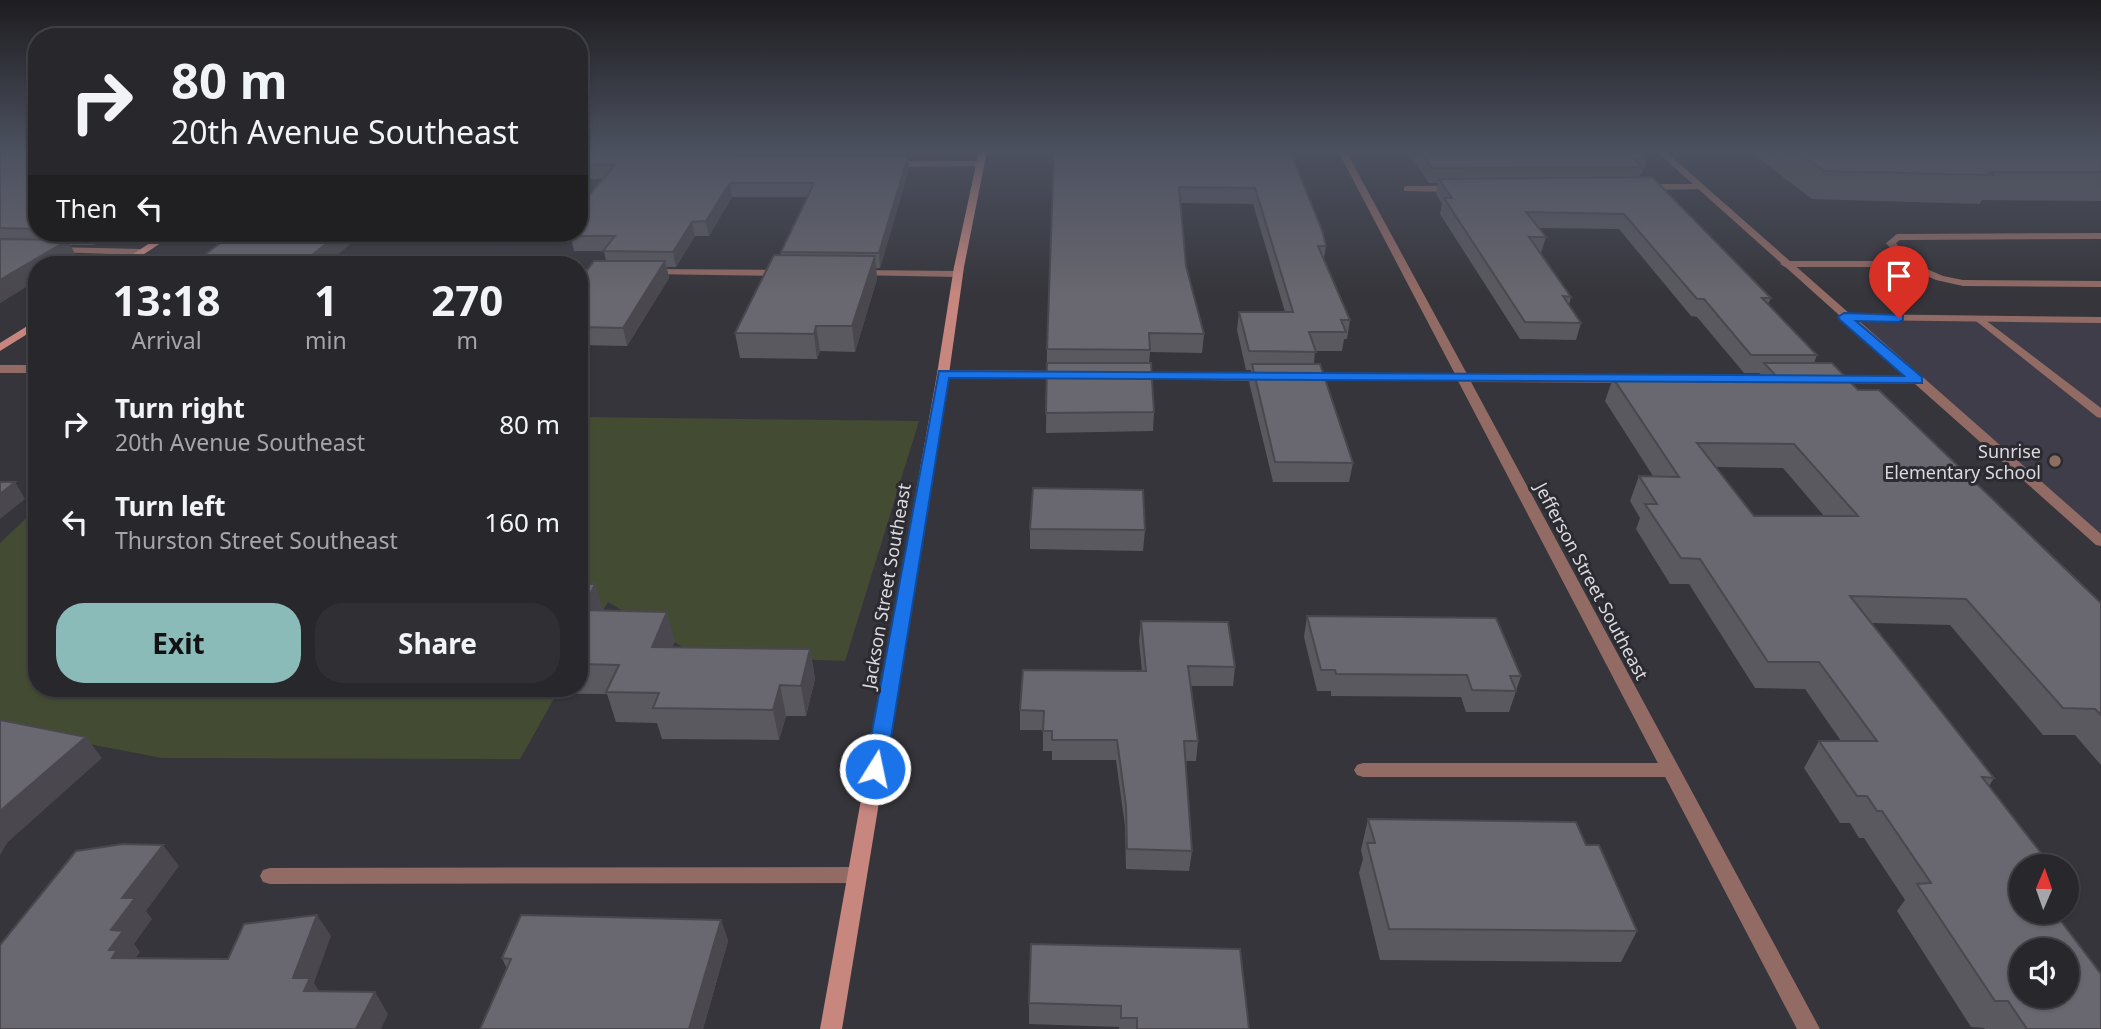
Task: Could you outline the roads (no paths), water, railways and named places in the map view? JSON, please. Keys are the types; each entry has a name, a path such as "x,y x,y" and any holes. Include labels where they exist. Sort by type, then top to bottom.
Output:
{"street":[{"name":"Jackson Street Southeast","path":"831,1029 958,274 973,199"},
{"name":"Jefferson Street Southeast","path":"1367,199 1809,1029"},
{"path":"1713,199 2101,542"},
{"path":"1907,264 1891,243 1897,236 2101,236"},
{"path":"136,256 157,242"},
{"path":"42,250 142,252"},
{"path":"1785,264 1907,264 1940,278 1963,283 2101,284"},
{"path":"588,272 620,272"},
{"path":"633,272 796,273"},
{"path":"849,273 958,274"},
{"path":"1844,317 2101,320"},
{"path":"1980,319 2101,414"},
{"path":"0,348 28,329"},
{"path":"0,369 28,369"},
{"path":"943,374 1083,375"},
{"path":"1125,376 1279,377"},
{"path":"1293,377 1641,379"},
{"path":"1654,379 1793,380"},
{"path":"1820,380 1917,380"},
{"path":"1363,770 1670,769"},
{"path":"270,876 857,875"}],"place":[{"name":"Sunrise Elementary School","path":"2055,461"}]}
